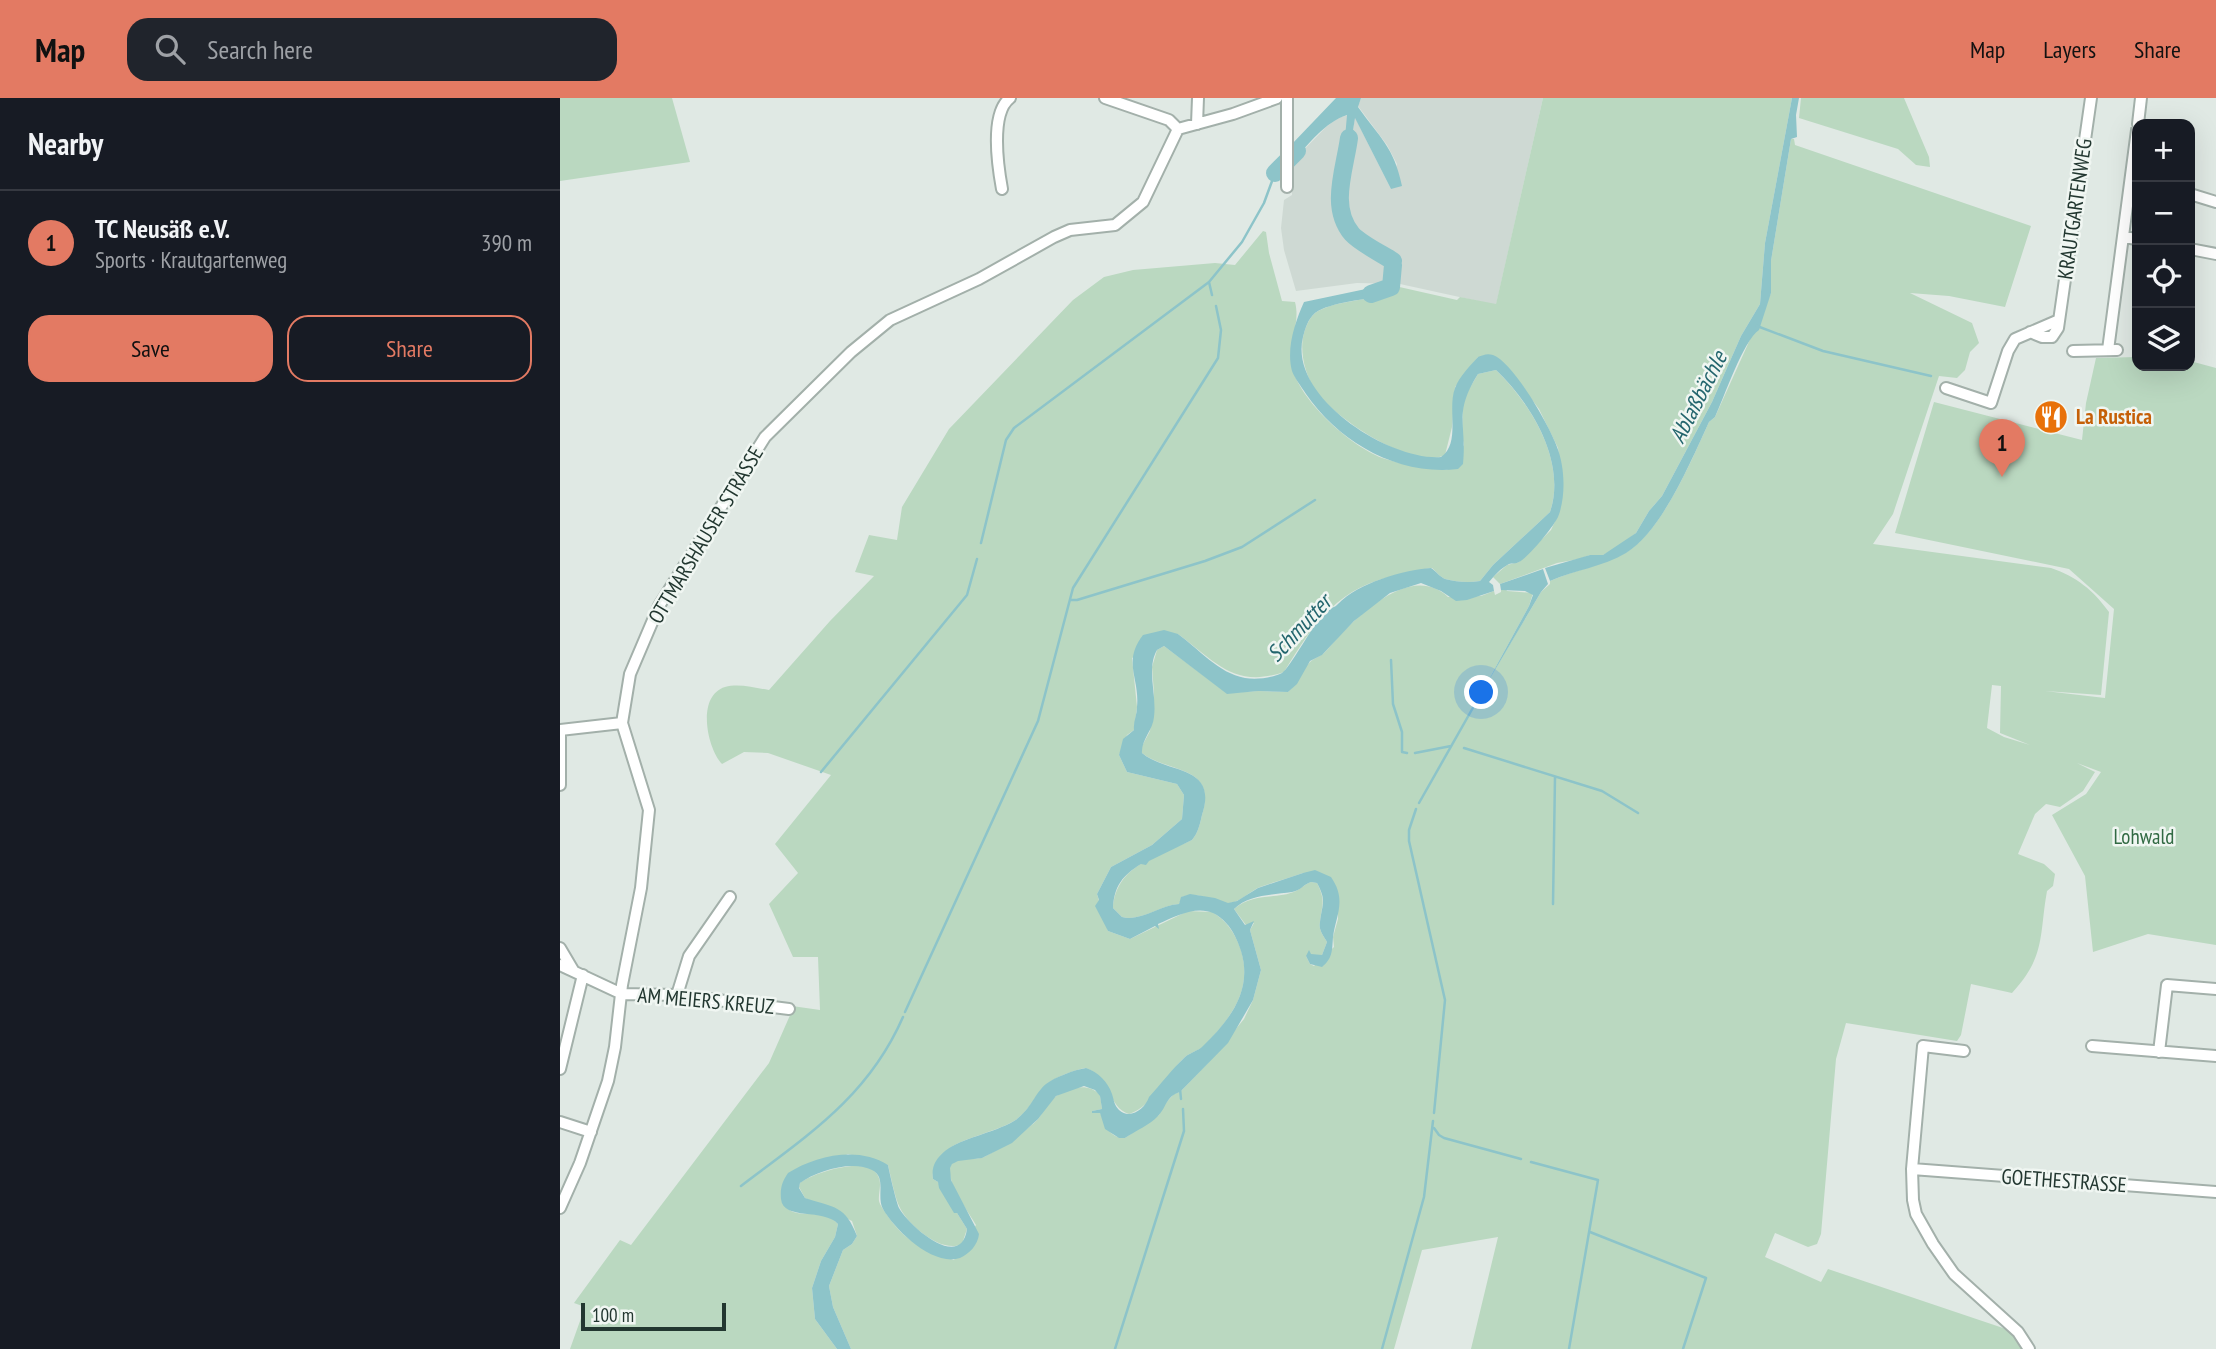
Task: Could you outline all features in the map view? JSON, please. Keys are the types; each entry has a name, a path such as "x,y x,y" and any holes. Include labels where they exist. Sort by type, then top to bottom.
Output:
{"street":[{"path":"1002,189 997,133 1004,102 1010,98"},
{"path":"1105,98 1169,120 1178,129 1233,114 1277,98"},
{"path":"1197,124 1198,98"},
{"path":"1287,98 1287,187"},
{"name":"KRAUTGARTENWEG","path":"1946,388 1991,403 2013,342 2059,320 2091,98"},
{"path":"2139,119 2141,98"},
{"name":"OTTMARSHAUSER STRASSE","path":"560,1208 591,1132 608,1081 622,985 641,888 649,810 622,723 630,674 659,607 765,437 851,352 890,320 979,279 1070,230 1115,225 1143,202 1178,129"},
{"path":"2073,351 2113,350 2123,237 2133,182"},
{"path":"2195,196 2216,202"},
{"path":"2123,237 2132,238"},
{"path":"2195,250 2216,254"},
{"path":"560,785 560,730 622,723"},
{"path":"677,995 689,956 730,897"},
{"path":"560,948 578,972 560,1069"},
{"path":"560,965 622,994"},
{"path":"2159,1052 2167,985 2216,989"},
{"name":"AM MEIERS KREUZ","path":"622,994 677,995 789,1009"},
{"path":"2092,1046 2215,1056 2216,1044"},
{"path":"1964,1051 1923,1046 1912,1169 1916,1214 1954,1273 2018,1332 2029,1349"},
{"path":"560,1122 591,1132"},
{"name":"GOETHESTRASSE","path":"1912,1169 2216,1192"}],"shaded area":[{"path":"1361,98 1543,98 1496,305 1400,284 1357,283 1296,291 1284,250 1281,228 1284,200 1292,195 1292,162 1326,127 1338,118 1348,115 1348,161 1355,117 1391,189 1397,164 1387,145 1358,106"}],"green space":[{"path":"560,98 672,98 690,162 560,181"},
{"path":"1543,98 1792,98 1765,243 1760,304 1741,336 1712,402 1662,496 1636,533 1617,548 1603,555 1590,555 1557,563 1500,584 1493,577 1507,565 1519,562 1551,530 1558,515 1563,485 1558,448 1539,409 1508,368 1478,357 1455,387 1452,427 1445,455 1431,458 1395,449 1338,414 1315,390 1308,377 1303,340 1309,320 1320,310 1387,296 1394,291 1395,286 1457,300 1460,297 1496,304"},
{"path":"1801,98 1904,98 1929,157 1930,167 1916,165 1898,149 1799,118"},
{"name":"Lohwald","path":"1791,139 1794,139 1795,145 2031,226 2005,307 1949,296 1910,293 1972,323 1979,343 1970,352 1965,370 1957,378 1939,376 1893,514 1873,544 2051,568 2077,580 2090,591 2109,612 2101,695 2045,691 2105,698 2114,609 2069,569 1895,533 1934,402 2082,440 2086,403 2096,358 2132,357 2132,371 2195,371 2195,362 2216,368 2216,945 2148,934 2093,952 2085,876 2052,815 2086,794 2101,772 2077,763 2095,772 2083,791 2060,807 2046,804 2035,814 2018,854 2044,864 2055,874 2053,886 2047,891 2039,945 2031,968 2012,993 1971,984 1961,1035 1957,1041 1846,1023 1836,1059 1821,1234 1817,1244 1808,1247 1775,1233 1765,1257 1821,1282 1828,1269 2006,1329 2022,1343 2023,1349 1471,1349 1498,1237 1422,1250 1394,1349 851,1349 833,1307 829,1286 843,1250 852,1244 857,1236 852,1221 805,1198 799,1187 800,1183 839,1168 862,1166 871,1169 880,1181 880,1203 901,1232 916,1244 954,1260 976,1225 951,1181 952,1163 984,1157 996,1150 1033,1124 1054,1097 1074,1088 1095,1090 1100,1095 1102,1109 1092,1111 1100,1113 1111,1133 1125,1138 1159,1115 1163,1106 1208,1063 1244,1019 1253,1000 1261,970 1250,930 1254,923 1246,925 1234,909 1249,900 1288,894 1311,882 1317,883 1322,899 1320,928 1327,942 1322,955 1306,956 1310,964 1314,966 1334,947 1338,895 1303,873 1260,887 1230,903 1189,895 1182,897 1179,904 1129,918 1122,917 1113,908 1116,893 1130,872 1153,857 1192,840 1200,825 1205,799 1203,787 1196,778 1142,753 1141,748 1150,731 1154,693 1152,667 1157,650 1164,646 1227,693 1288,692 1307,665 1324,653 1364,612 1406,588 1435,588 1448,597 1481,596 1494,591 1495,595 1506,589 1533,593 1529,606 1487,683 1550,581 1621,555 1649,532 1673,496 1709,422 1715,417 1771,293 1771,261","holes":["1992,685 2001,686 2000,733 2030,745 2004,737 1987,728"]},
{"path":"1263,231 1266,232 1282,301 1295,302 1292,366 1305,394 1330,423 1345,436 1376,455 1403,464 1447,470 1464,445 1462,436 1465,396 1478,374 1496,370 1533,417 1550,454 1554,493 1550,512 1493,565 1480,581 1445,579 1432,568 1360,587 1344,597 1318,622 1284,672 1252,677 1238,675 1226,670 1178,634 1132,658 1137,707 1134,730 1127,735 1119,755 1127,772 1177,784 1184,795 1182,819 1152,845 1111,867 1097,894 1108,931 1130,939 1188,911 1212,912 1226,923 1233,933 1244,964 1242,991 1231,1014 1204,1046 1187,1055 1178,1064 1146,1104 1129,1114 1122,1111 1099,1077 1085,1068 1070,1072 1046,1085 1025,1112 1014,1121 950,1148 937,1162 933,1179 938,1182 954,1212 967,1229 962,1244 954,1246 936,1242 918,1230 904,1215 896,1199 888,1165 848,1154 781,1189 788,1209 821,1215 838,1224 835,1237 821,1261 812,1288 815,1319 837,1349 570,1349 585,1307 574,1303 620,1240 631,1245 769,1063 792,1006 820,1010 818,957 793,957 769,904 798,873 775,844 831,775 768,753 744,752 722,764 709,735 707,711 710,701 716,692 730,686 769,690 874,576 855,572 869,535 897,540 902,507 949,429 1073,300 1104,277 1133,270 1215,263 1235,265"}],"water":[{"path":"1336,98 1361,98 1358,107 1390,152 1402,186 1391,189 1355,118 1348,161 1343,161 1347,115 1324,128 1292,162 1291,145"},
{"path":"1792,98 1799,98 1796,115 1797,137 1791,139 1771,261 1771,293 1759,330 1734,370 1715,417 1709,422 1674,494 1652,529 1639,543 1617,558 1550,581 1545,568 1590,555 1603,555 1636,533 1662,496 1712,402 1741,336 1760,304 1765,243"},
{"path":"1380,286 1395,286 1394,291 1387,296 1330,306 1313,315 1303,337 1303,360 1311,382 1347,421 1371,437 1420,455 1441,457 1451,443 1453,396 1457,384 1478,357 1493,355 1521,382 1557,447 1564,482 1558,517 1528,555 1518,563 1506,566 1489,582 1494,591 1456,601 1421,583 1390,593 1354,621 1322,655 1310,661 1297,684 1288,692 1227,694 1164,646 1157,650 1152,665 1154,717 1142,753 1197,779 1203,787 1205,799 1200,825 1192,840 1129,872 1118,887 1113,908 1122,917 1129,918 1179,904 1181,897 1190,894 1228,903 1237,901 1258,888 1315,870 1331,877 1338,893 1339,907 1330,957 1322,967 1310,964 1306,956 1309,950 1311,954 1322,955 1327,942 1320,928 1323,899 1317,883 1311,882 1295,891 1262,896 1240,904 1234,909 1245,925 1254,921 1250,930 1261,970 1253,1000 1228,1043 1167,1102 1155,1119 1125,1138 1119,1138 1105,1129 1100,1113 1092,1113 1102,1109 1100,1096 1095,1090 1084,1086 1056,1096 1038,1119 1012,1143 982,1158 952,1164 951,1180 979,1234 972,1249 960,1258 938,1257 927,1252 896,1227 883,1209 879,1177 872,1170 855,1166 835,1168 800,1183 799,1188 805,1198 838,1209 848,1218 857,1236 852,1244 843,1250 829,1286 833,1307 851,1349 837,1349 815,1319 812,1288 821,1261 835,1237 838,1224 823,1216 796,1212 783,1206 781,1188 788,1173 811,1161 838,1155 851,1154 877,1159 888,1165 899,1208 913,1225 945,1246 955,1246 963,1241 967,1229 957,1213 954,1213 938,1182 933,1179 935,1163 945,1151 1014,1121 1046,1084 1059,1076 1081,1069 1086,1068 1102,1078 1119,1110 1128,1114 1137,1112 1187,1055 1201,1048 1213,1036 1237,1003 1244,979 1241,951 1231,929 1218,916 1202,911 1184,913 1158,924 1159,929 1155,926 1130,939 1108,931 1095,906 1099,900 1097,894 1111,867 1152,845 1182,819 1184,795 1177,784 1127,772 1119,755 1123,739 1134,730 1137,697 1133,662 1137,645 1143,635 1164,630 1178,634 1217,666 1235,675 1254,679 1274,676 1286,669 1325,612 1357,590 1395,575 1431,568 1445,579 1480,581 1493,565 1550,512 1554,473 1550,454 1533,416 1496,370 1478,374 1470,388 1463,409 1463,464 1458,469 1413,467 1372,452 1335,427 1306,394 1296,380 1290,363 1295,327 1304,302"},
{"path":"1543,569 1548,584 1482,692 1533,595 1525,591 1501,590 1500,584"}],"waterway":[{"path":"1349,138 1340,188 1341,212 1352,234 1393,261"},
{"path":"1275,173 1297,151"},
{"path":"981,543 1006,440 1014,428 1209,282 1242,242 1264,203 1275,173"},
{"name":"Schmutter","path":"1371,294 1391,287 1393,265"},
{"path":"1209,282 1212,295"},
{"path":"905,1012 1038,721 1073,588 1218,358 1221,330 1216,306"},
{"path":"1757,326 1823,351 1931,376"},
{"path":"1071,600 1205,561 1242,547 1315,500"},
{"path":"821,772 967,595 977,559"},
{"path":"1391,660 1393,704 1402,732 1402,752 1407,753"},
{"path":"1419,803 1483,690"},
{"path":"1415,753 1451,746"},
{"path":"1464,748 1602,791 1638,813"},
{"path":"1553,904 1555,777"},
{"path":"1416,809 1409,830 1409,841 1445,1000 1434,1113"},
{"path":"741,1186 812,1131 854,1092 889,1045 903,1017"},
{"path":"1180,1089 1181,1099"},
{"path":"1115,1349 1184,1131 1183,1109"},
{"path":"1382,1349 1424,1197 1433,1121"},
{"path":"1434,1128 1444,1138 1521,1159"},
{"path":"1531,1162 1598,1180 1569,1349"},
{"path":"1590,1232 1706,1278 1683,1349"}],"place":[{"name":"La Rustica","path":"2051,417"},
{"name":"TC Neusäß e.V.","path":"2002,477"}],"water label":[{"name":"Ablaßbächle","path":"1698,397"}]}
